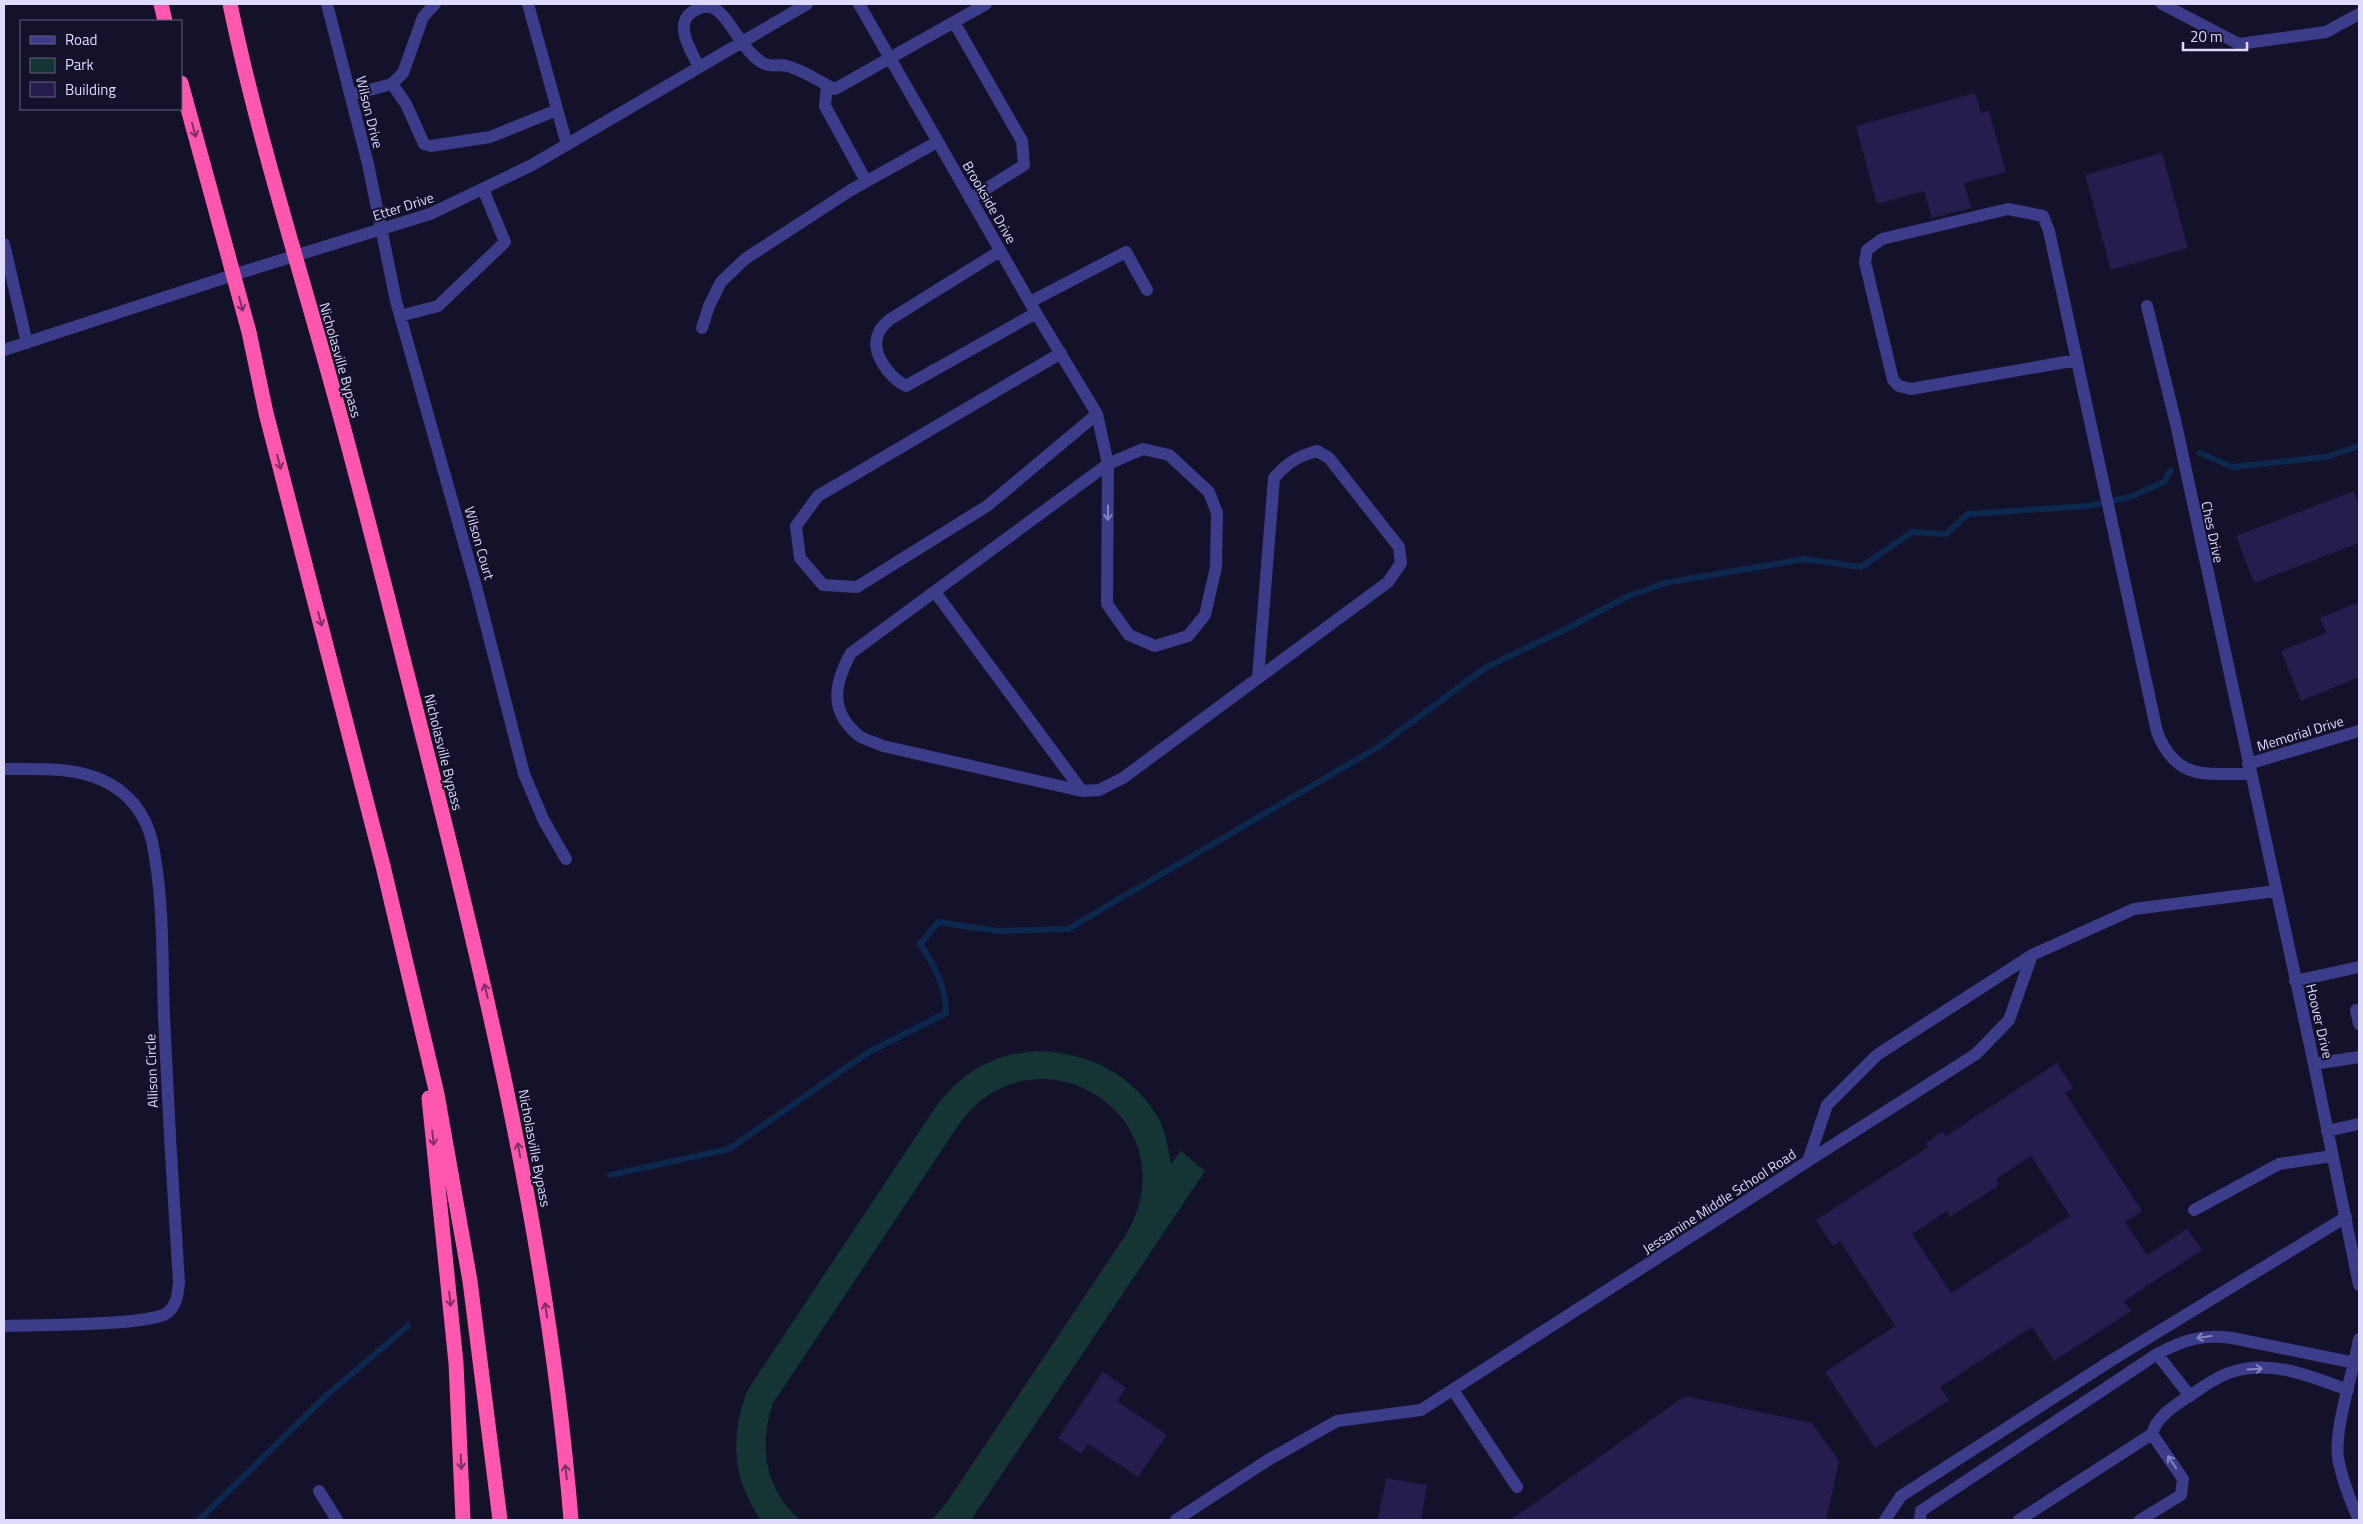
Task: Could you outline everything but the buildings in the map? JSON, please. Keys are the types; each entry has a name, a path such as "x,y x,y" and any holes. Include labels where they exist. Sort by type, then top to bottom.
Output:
{"highway":[{"path":"160,4 165,20"},
{"name":"Nicholasville Bypass","path":"230,4 238,43 295,257 369,523 448,833 502,1063 528,1197 547,1315 571,1520"},
{"path":"182,87 234,275 416,1003 437,1094 461,1218 480,1348 500,1520"},
{"path":"416,1003 432,1121 456,1363 463,1520"}],"street":[{"name":"Wilson Drive","path":"327,4 382,228"},
{"path":"350,95 392,84 403,73 424,17 434,4"},
{"path":"528,4 566,145"},
{"name":"Etter Drive","path":"4,350 430,214 532,166 807,4"},
{"name":"Brookside Drive","path":"859,4 1036,313 1098,414 1108,464 1107,604 1130,635 1155,646 1188,636 1205,615 1216,567 1217,513 1209,492 1169,455 1144,449 1108,464"},
{"path":"699,67 685,37 683,25 688,15 697,9 709,5 720,11 740,43 765,64 787,66 836,89 986,4"},
{"path":"2162,4 2239,44 2326,32 2359,14"},
{"path":"954,22 1022,141 1024,165 970,198"},
{"path":"392,84 406,104 424,144 431,146 490,137 557,110"},
{"path":"827,85 825,106 866,182"},
{"path":"702,328 709,306 721,282 745,259 866,182 937,142"},
{"path":"400,316 438,306 464,284 505,242 483,189"},
{"name":"Memorial Drive","path":"2076,360 1911,390 1899,386 1893,380 1873,298 1865,262 1867,250 1882,238 2008,209 2043,216 2049,231 2157,732 2162,745 2176,763 2193,773 2250,769 2359,731"},
{"name":"Wilson Court","path":"382,228 400,316 474,577 524,774 544,821 566,859"},
{"path":"4,244 27,343"},
{"path":"1000,251 889,320 879,331 876,344 882,364 895,380 906,386 1036,313"},
{"path":"1030,302 1126,252 1148,290"},
{"name":"Ches Drive","path":"2147,306 2176,424 2250,769"},
{"path":"1062,353 818,496 796,526 800,558 823,584 856,587 987,506 1098,414"},
{"path":"1108,464 851,653 839,675 837,697 842,718 859,736 883,746 1082,791 1099,790 1124,778 1388,582 1401,563 1399,547 1329,458 1317,451 1299,456 1287,464 1274,478 1258,678"},
{"path":"935,592 1082,791"},
{"name":"Allison Circle","path":"4,769 66,769 105,781 121,791 134,804 145,821 152,840 160,916 169,1124 179,1282 174,1306 167,1313 157,1317 130,1321 4,1326"},
{"name":"Hoover Drive","path":"2250,769 2314,1064 2359,1285"},
{"name":"Jessamine Middle School Road","path":"1176,1520 1268,1460 1337,1422 1421,1410 1808,1161 1827,1105 1877,1055 2032,954 2134,909 2276,891"},
{"path":"1808,1161 1976,1054 2009,1020 2032,954"},
{"path":"2295,982 2359,966"},
{"path":"2356,1010 2359,1024"},
{"path":"2314,1064 2359,1057"},
{"path":"2327,1131 2359,1124"},
{"path":"2194,1210 2279,1164 2332,1156"},
{"path":"1885,1520 1901,1496 2112,1360 2346,1217"},
{"path":"1920,1520 1921,1511 2157,1354 2185,1340 2212,1336 2355,1363"},
{"path":"2359,1339 2339,1437 2338,1456 2345,1490 2359,1520"},
{"path":"2157,1354 2190,1396"},
{"path":"2019,1520 2152,1434 2156,1421 2190,1396 2232,1372 2255,1368 2292,1370 2348,1390"},
{"path":"1453,1390 1517,1487"},
{"path":"2140,1520 2180,1495 2183,1479 2152,1434"},
{"path":"320,1491 337,1520"}],"green space":[{"path":"1037,1051 1056,1052 1091,1061 1107,1068 1122,1078 1148,1103 1159,1119 1165,1135 1171,1164 1181,1151 1205,1171 971,1520 932,1520 947,1502 1125,1236 1142,1193 1140,1153 1123,1120 1096,1095 1062,1081 1025,1080 989,1095 957,1127 773,1403 766,1435 768,1466 772,1481 779,1495 800,1520 761,1520 751,1505 744,1489 737,1457 738,1425 747,1391 943,1098 954,1086 978,1068 1005,1056"}],"waterway":[{"path":"2200,453 2232,467 2326,457 2359,446"},
{"path":"610,1175 729,1149 867,1053 946,1013 942,986 930,959 920,944 938,922 998,931 1068,929 1378,747 1485,668 1570,627 1626,597 1665,583 1804,559 1861,567 1912,532 1946,534 1968,514 2088,506 2130,497 2164,482 2171,470"},
{"path":"199,1520 327,1395 408,1326"}]}
